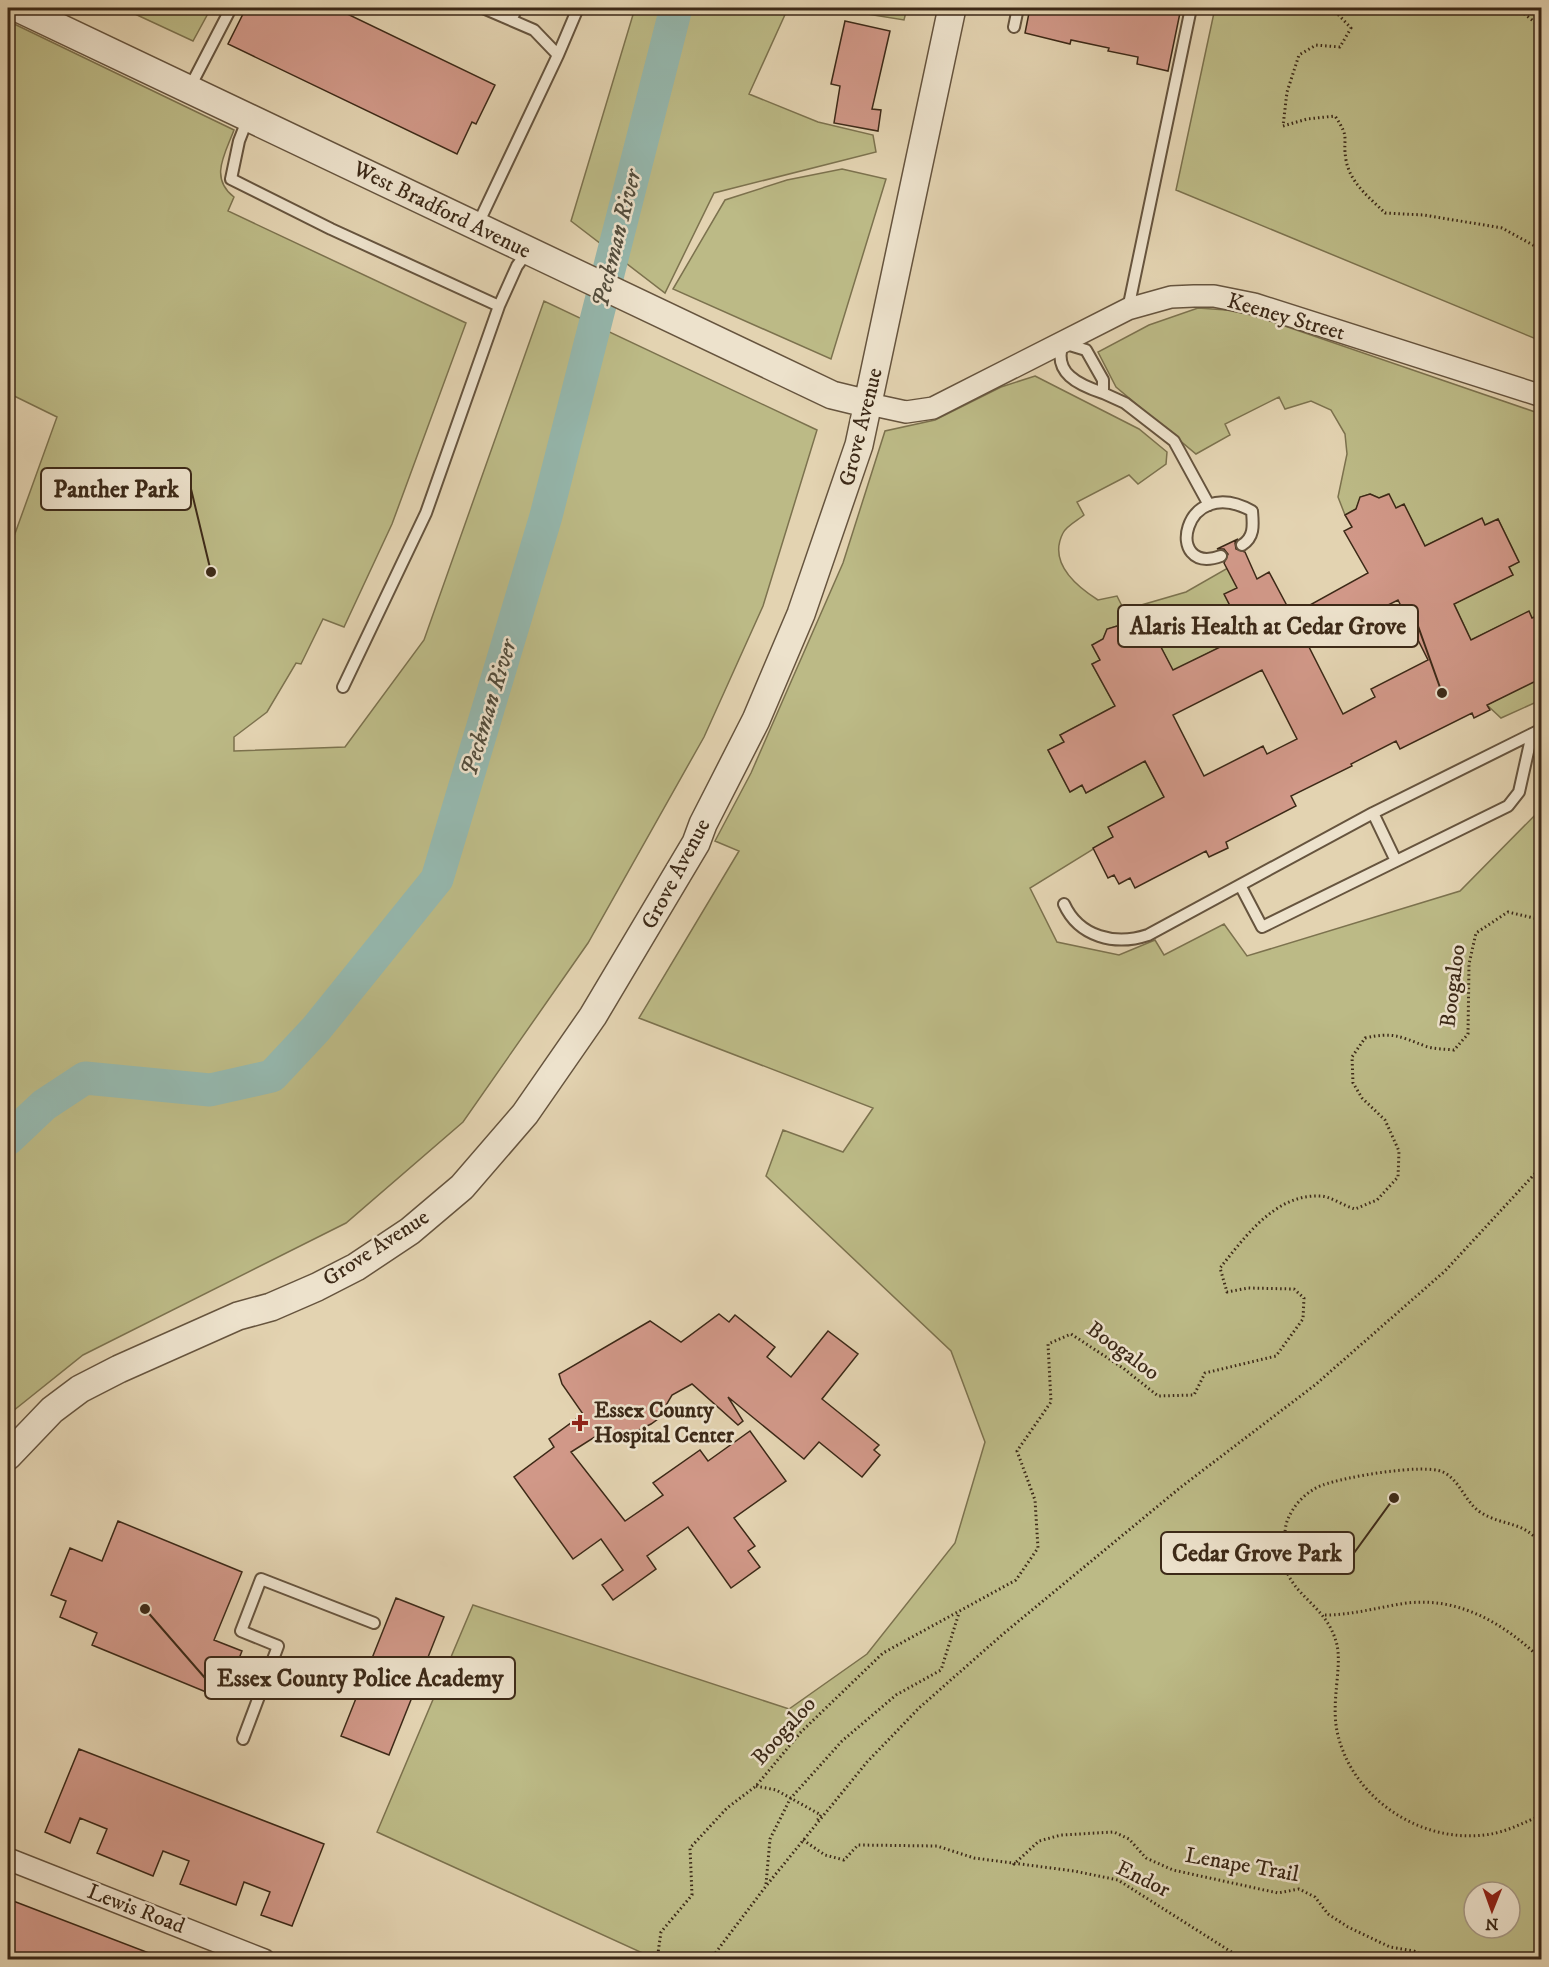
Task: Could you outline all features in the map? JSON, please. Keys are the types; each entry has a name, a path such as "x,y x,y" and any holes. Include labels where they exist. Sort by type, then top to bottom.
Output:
{"street":[{"name":"West Bradford Avenue","path":"18,8 832,395 868,404"},
{"name":"Grove Avenue","path":"8,1456 52,1410 80,1389 139,1360 238,1317 271,1307 308,1291 356,1267 410,1231 462,1187 525,1114 593,1016 696,843 703,824 756,720 819,568 860,445 952,8"},
{"name":"Keeney Street","path":"868,404 906,412 933,408 1128,309 1171,297 1194,296 1234,299 1542,396"},
{"name":"Lewis Road","path":"8,1859 264,1959"}],"lane":[{"path":"189,89 231,8"},
{"path":"483,8 534,30 558,54"},
{"path":"511,20 517,8"},
{"path":"477,226 578,8"},
{"path":"1014,27 1018,8"},
{"path":"1128,309 1191,8"},
{"path":"248,117 239,141 231,179 331,229 499,306"},
{"path":"344,687 426,513 499,306 517,266 528,251"},
{"path":"1103,393 1103,380 1086,350 1063,343 1059,355 1064,370 1083,386 1125,403 1174,441 1209,506"},
{"path":"1221,556 1212,560 1201,558 1192,552 1185,542 1187,529 1194,515 1209,506 1225,502 1238,503 1252,511 1254,530 1248,542 1242,545"},
{"path":"1064,904 1071,920 1106,939 1128,941 1148,934 1373,813 1537,731"},
{"path":"1240,885 1262,927 1508,806 1519,792 1537,731"},
{"path":"1373,813 1396,861"},
{"path":"243,1739 278,1646 241,1631 261,1579 374,1623"}],"path":[{"path":"1332,8 1352,28 1340,47 1316,45 1299,55 1287,92 1283,126 1307,119 1335,116 1346,132 1346,160 1352,177 1386,213 1424,215 1502,228 1542,250"},
{"path":"1517,8 1537,24 1542,23"},
{"name":"Boogaloo","path":"657,1959 661,1932 692,1895 690,1848 727,1808 756,1786 801,1732 883,1653 1016,1580 1038,1548 1035,1500 1017,1451 1052,1402 1048,1344 1071,1334 1123,1368 1158,1396 1194,1395 1205,1373 1276,1356 1303,1319 1304,1298 1294,1289 1248,1288 1227,1292 1220,1268 1266,1216 1294,1199 1322,1196 1355,1209 1377,1200 1398,1177 1399,1150 1385,1120 1362,1098 1353,1083 1352,1057 1365,1038 1383,1034 1400,1035 1427,1047 1454,1050 1468,1034 1469,964 1476,933 1508,912 1542,920"},
{"path":"710,1959 867,1762 919,1708 1003,1634 1181,1487 1324,1378 1445,1271 1542,1166"},
{"path":"1542,1546 1534,1534 1521,1526 1480,1512 1448,1475 1434,1469 1357,1476 1323,1485 1307,1495 1293,1509 1287,1520 1282,1552 1286,1574 1301,1593 1325,1615 1337,1646 1334,1703 1337,1734 1349,1764 1378,1800 1416,1825 1449,1836 1491,1834 1542,1815"},
{"path":"1325,1615 1358,1613 1419,1602 1451,1605 1487,1618 1505,1628 1542,1660"},
{"path":"766,1886 770,1839 790,1798 842,1741 896,1695 941,1670 960,1612"},
{"path":"1542,1703 1542,1732"},
{"path":"756,1786 776,1790 821,1815 803,1840"},
{"name":"Lenape Trail","path":"1013,1865 1039,1841 1061,1835 1114,1832 1129,1839 1146,1858 1173,1870 1278,1893 1299,1889 1315,1897 1328,1914 1348,1927 1390,1947 1414,1951 1433,1959"},
{"name":"Endor","path":"803,1840 825,1855 844,1860 858,1845 937,1846 974,1858 1013,1865 1074,1871 1118,1880 1244,1959"}],"shaded area":[{"path":"122,8 211,8 193,41"},
{"path":"635,8 788,8 749,94 818,122 873,135 876,152 714,193 665,293 571,221"},
{"path":"830,8 907,8 904,20"},
{"path":"1215,8 1541,8 1541,341 1176,190"},
{"path":"8,21 234,130 221,165 222,182 226,190 234,197 228,211 466,323 392,524 344,627 323,619 301,664 296,663 267,712 234,737 234,751 345,747 424,640 544,301 817,430 763,606 704,737 588,943 463,1122 346,1223 83,1355 8,1415 8,553 57,417 8,393"},
{"path":"842,169 886,179 831,359 673,289 725,200 787,180"},
{"path":"1198,308 1241,311 1541,414 1541,614 1532,618 1529,612 1471,640 1454,604 1513,575 1509,567 1519,562 1498,519 1485,525 1482,519 1425,546 1404,505 1396,508 1388,494 1379,498 1370,494 1361,497 1356,509 1345,515 1338,497 1347,454 1345,434 1331,410 1311,401 1285,409 1279,397 1225,424 1230,435 1196,454 1116,387 1098,352 1149,325"},
{"path":"1035,376 1139,429 1167,452 1166,464 1138,484 1129,475 1077,502 1084,515 1065,530 1059,544 1059,554 1067,572 1081,588 1098,600 1117,596 1124,610 1186,592 1233,565 1243,585 1225,595 1239,624 1250,632 1173,671 1152,630 1144,634 1139,624 1127,630 1117,626 1107,629 1103,639 1092,645 1100,660 1092,664 1115,706 1060,735 1064,742 1048,750 1070,792 1082,785 1086,793 1145,761 1164,797 1113,837 1030,888 1057,942 1119,955 1155,940 1164,955 1224,924 1247,956 1460,891 1541,809 1541,1959 644,1959 647,1955 377,1832 473,1605 789,1709 867,1654 955,1543 985,1442 951,1351 766,1176 783,1130 843,1152 873,1108 639,1018 739,851 715,841 751,773 843,563 885,431 935,420 1001,387"},
{"path":"1541,678 1541,700 1501,718 1487,705"}],"building":[{"path":"246,8 335,8 495,85 476,124 472,122 457,154 228,44"},
{"path":"1030,8 1181,8 1168,71 1137,64 1138,57 1108,51 1109,48 1071,40 1070,44 1025,33"},
{"path":"845,21 890,31 872,109 881,110 878,131 834,123 840,86 831,84"},
{"path":"1370,494 1379,498 1389,494 1396,508 1404,504 1425,546 1482,518 1485,525 1498,519 1519,562 1509,567 1513,575 1454,604 1471,640 1529,611 1532,618 1542,614 1542,678 1487,705 1490,710 1474,718 1472,713 1400,749 1396,741 1291,796 1296,806 1226,842 1228,848 1209,857 1206,851 1135,888 1130,878 1119,884 1114,875 1108,878 1093,848 1113,837 1108,827 1164,797 1145,761 1086,793 1082,785 1070,792 1048,750 1064,742 1060,735 1115,706 1092,664 1100,660 1092,645 1103,639 1107,629 1117,626 1127,630 1139,624 1144,634 1152,630 1173,670 1245,635 1224,594 1237,588 1224,563 1228,554 1224,549 1217,549 1238,539 1235,543 1236,549 1245,552 1257,579 1269,572 1292,615 1368,573 1344,531 1352,527 1345,515 1356,509 1360,497","holes":["1398,600 1428,660 1371,689 1375,697 1343,714 1308,645","1262,670 1297,739 1267,754 1263,746 1204,776 1173,715"]},
{"path":"719,1314 729,1322 735,1315 775,1347 767,1357 791,1377 828,1331 858,1354 822,1399 879,1445 874,1450 880,1455 862,1477 819,1442 804,1459 728,1397 743,1421 738,1425 692,1384 672,1395 658,1419 651,1424 633,1433 601,1433 571,1452 625,1521 663,1495 653,1483 700,1450 708,1461 750,1431 786,1481 734,1518 755,1546 748,1551 760,1567 731,1588 688,1527 647,1556 656,1569 613,1600 602,1585 623,1570 601,1539 573,1559 514,1477 554,1447 549,1439 583,1414 562,1384 559,1374 650,1321 681,1342"},
{"path":"118,1521 242,1572 214,1640 242,1651 223,1699 92,1645 97,1633 60,1617 66,1601 51,1595 70,1548 102,1561"},
{"path":"396,1598 444,1617 389,1755 341,1736"},
{"path":"79,1749 324,1844 292,1926 261,1915 270,1892 244,1882 236,1905 180,1884 189,1861 163,1851 153,1876 97,1853 107,1829 80,1818 70,1843 45,1832"},
{"path":"8,1899 162,1958 162,1959 8,1959"}],"waterway":[{"name":"Peckman River","path":"8,1139 44,1105 85,1078 210,1090 272,1076 316,1029 437,879 546,516 676,8"}],"place":[{"name":"Panther Park","path":"211,572"},
{"name":"Alaris Health at Cedar Grove","path":"1442,693"},
{"name":"Essex County Hospital Center","path":"580,1423"},
{"name":"Cedar Grove Park","path":"1394,1498"},
{"name":"Essex County Police Academy","path":"145,1609"}]}
